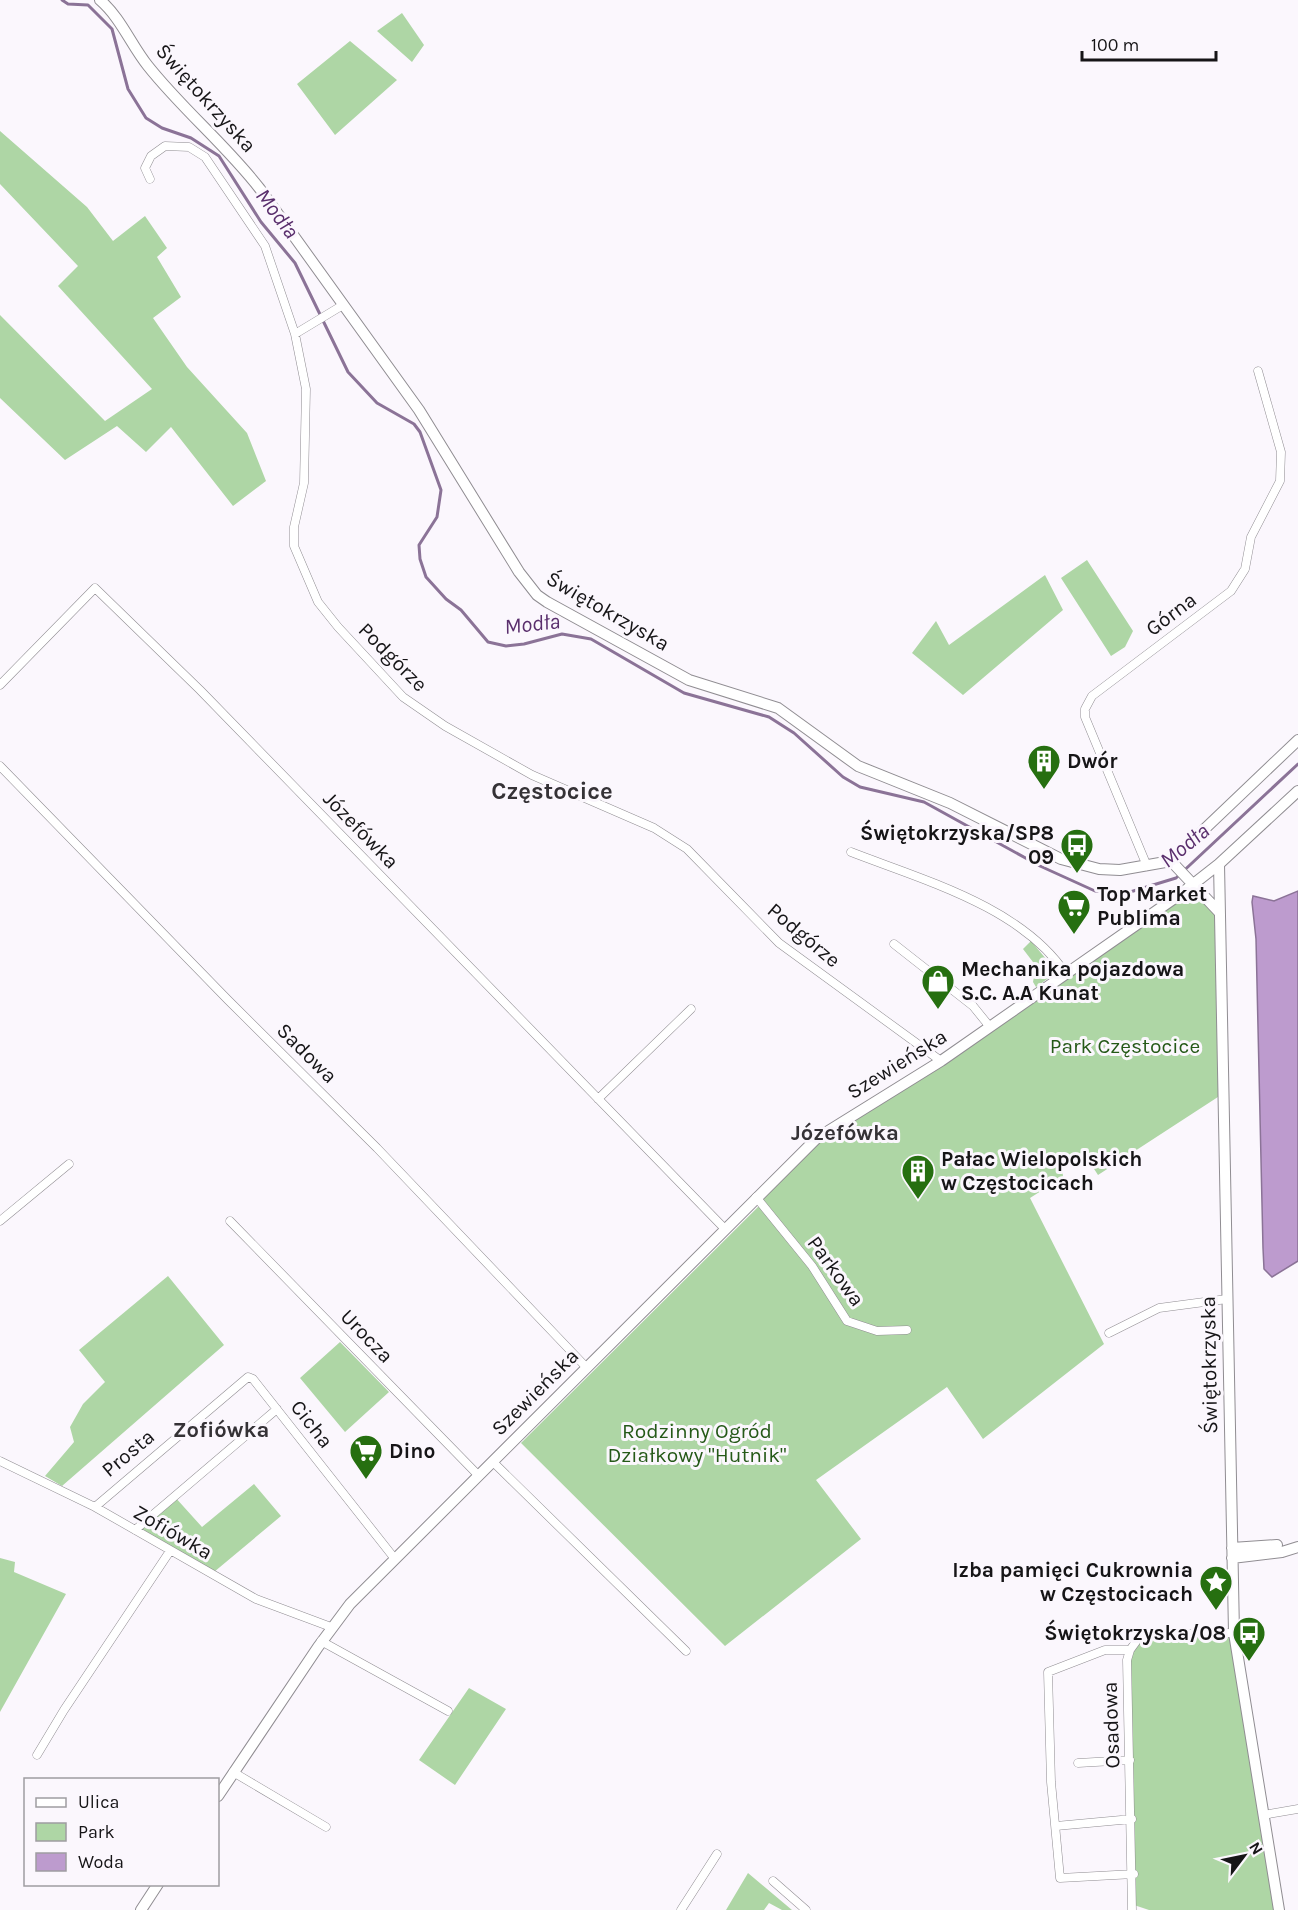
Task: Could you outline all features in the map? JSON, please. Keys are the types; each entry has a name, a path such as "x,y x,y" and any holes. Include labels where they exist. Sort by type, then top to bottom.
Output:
{"street":[{"name":"Świętokrzyska","path":"100,0 116,17 160,80 239,163 339,307 419,410 519,572 537,596 689,680 778,708 858,766 950,803 1061,859 1099,869 1120,870 1171,861"},
{"name":"Podgórze","path":"150,180 145,168 157,149 165,146 189,147 205,157 265,246 295,334 308,407 304,483 294,527 294,546 318,602 338,627 404,697 445,726 532,775 654,828 687,849 779,943 941,1061"},
{"path":"295,334 339,307"},
{"name":"Górna","path":"1147,866 1085,717 1085,709 1092,696 1231,591 1245,569 1251,537 1280,481 1281,452 1258,371"},
{"name":"Józefówka","path":"0,685 94,588 200,690 724,1229"},
{"path":"1219,912 1171,861 1298,740"},
{"name":"Sadowa","path":"0,766 228,1000 377,1148 587,1368"},
{"name":"Szewieńska","path":"219,1794 331,1628 395,1559 817,1138 941,1061 1066,974 1191,881 1219,864 1298,791"},
{"path":"851,852 937,886 999,915 1030,934 1049,950 1066,974"},
{"name":"Świętokrzyska","path":"1219,864 1234,1633 1278,1910"},
{"path":"894,944 973,1006 990,1027"},
{"path":"598,1099 690,1009"},
{"path":"0,1221 69,1164"},
{"name":"Parkowa","path":"756,1197 812,1266 847,1321 877,1331 907,1330"},
{"name":"Urocza","path":"230,1221 479,1476"},
{"path":"1108,1333 1159,1308 1227,1299"},
{"name":"Cicha","path":"241,1380 251,1377 395,1559"},
{"name":"Prosta","path":"95,1507 241,1380"},
{"path":"135,1530 277,1409"},
{"name":"Zofiówka","path":"0,1461 95,1507 256,1599 331,1628"},
{"name":"Szewieńska","path":"493,1462 686,1651"},
{"path":"1232,1553 1298,1546"},
{"path":"37,1755 64,1710 170,1551"},
{"path":"1134,1874 1060,1878 1051,1782 1048,1672 1106,1650 1130,1650 1138,1639 1146,1635 1234,1633"},
{"path":"321,1641 448,1711"},
{"name":"Osadowa","path":"1130,1650 1127,1701 1134,1874 1132,1910"},
{"path":"1078,1763 1130,1760"},
{"path":"233,1772 326,1827"},
{"path":"1263,1815 1298,1809"},
{"path":"1056,1826 1132,1819"},
{"path":"681,1910 717,1854"},
{"path":"773,1881 806,1910"},
{"path":"141,1910 157,1886"}],"green space":[{"path":"402,13 424,45 412,62 377,31"},
{"path":"350,41 397,80 335,135 297,84"},
{"path":"0,131 87,207 113,241 145,216 167,248 157,257 181,297 153,318 187,367 247,433 266,481 233,506 171,427 146,452 117,426 65,460 0,398 0,315 105,421 152,389 58,286 78,266 0,184"},
{"path":"1087,560 1133,631 1125,647 1111,656 1061,578"},
{"path":"1045,575 1063,610 963,695 912,653 936,621 949,645"},
{"path":"1195,884 1219,912 1221,1095 1098,1175 1083,1152 1062,1164 1063,1177 1030,1198 1104,1344 983,1439 947,1387 816,1480 861,1539 725,1646 521,1443 759,1206 808,1266 847,1325 812,1266 756,1197 817,1138 941,1061"},
{"path":"1031,941 1057,972 1036,987 1033,982 1036,966 1023,949"},
{"path":"168,1276 224,1345 62,1486 45,1476 74,1442 70,1427 83,1404 105,1382 79,1350"},
{"path":"340,1342 389,1392 345,1432 300,1378"},
{"path":"254,1484 281,1516 214,1572 140,1530 174,1496 202,1527"},
{"path":"0,1558 15,1562 14,1572 66,1594 0,1712"},
{"path":"1234,1633 1279,1910 1149,1910 1134,1905 1127,1660 1138,1639 1146,1634"},
{"path":"469,1688 506,1709 455,1785 419,1760"},
{"path":"748,1873 792,1910 782,1910 769,1903 764,1910 726,1910"}],"water":[{"path":"1298,891 1298,1261 1272,1277 1264,1269 1256,939 1252,902 1253,896 1274,901"}],"waterway":[{"name":"Modła","path":"62,0 68,4 88,5 112,29 128,89 146,118 162,128 191,138 219,156 261,222 295,263 348,372 377,403 414,424 420,432 441,490 437,517 419,545 420,559 426,577 446,599 461,610 488,642 506,646 524,644 562,634 591,639 684,693 769,717 794,733 843,777 860,787 924,802 1040,866 1095,891 1130,892 1176,878 1298,764"}],"place":[{"name":"Dwór","path":"1044,790"},
{"name":"Świętokrzyska/SP8 09","path":"1077,874"},
{"name":"Top Market Publima","path":"1074,935"},
{"name":"Mechanika pojazdowa S.C. A.A Kunat","path":"938,1010"},
{"name":"Pałac Wielopolskich w Częstocicach","path":"918,1200"},
{"name":"Dino","path":"366,1480"},
{"name":"Izba pamięci Cukrownia w Częstocicach","path":"1216,1611"},
{"name":"Świętokrzyska/08","path":"1249,1662"}],"district":[{"name":"Częstocice","path":"552,791"},
{"name":"Józefówka","path":"845,1132"},
{"name":"Zofiówka","path":"221,1429"}],"park label":[{"name":"Park Częstocice","path":"1125,1046"},
{"name":"Rodzinny Ogród Działkowy \"Hutnik\"","path":"697,1443"}]}
